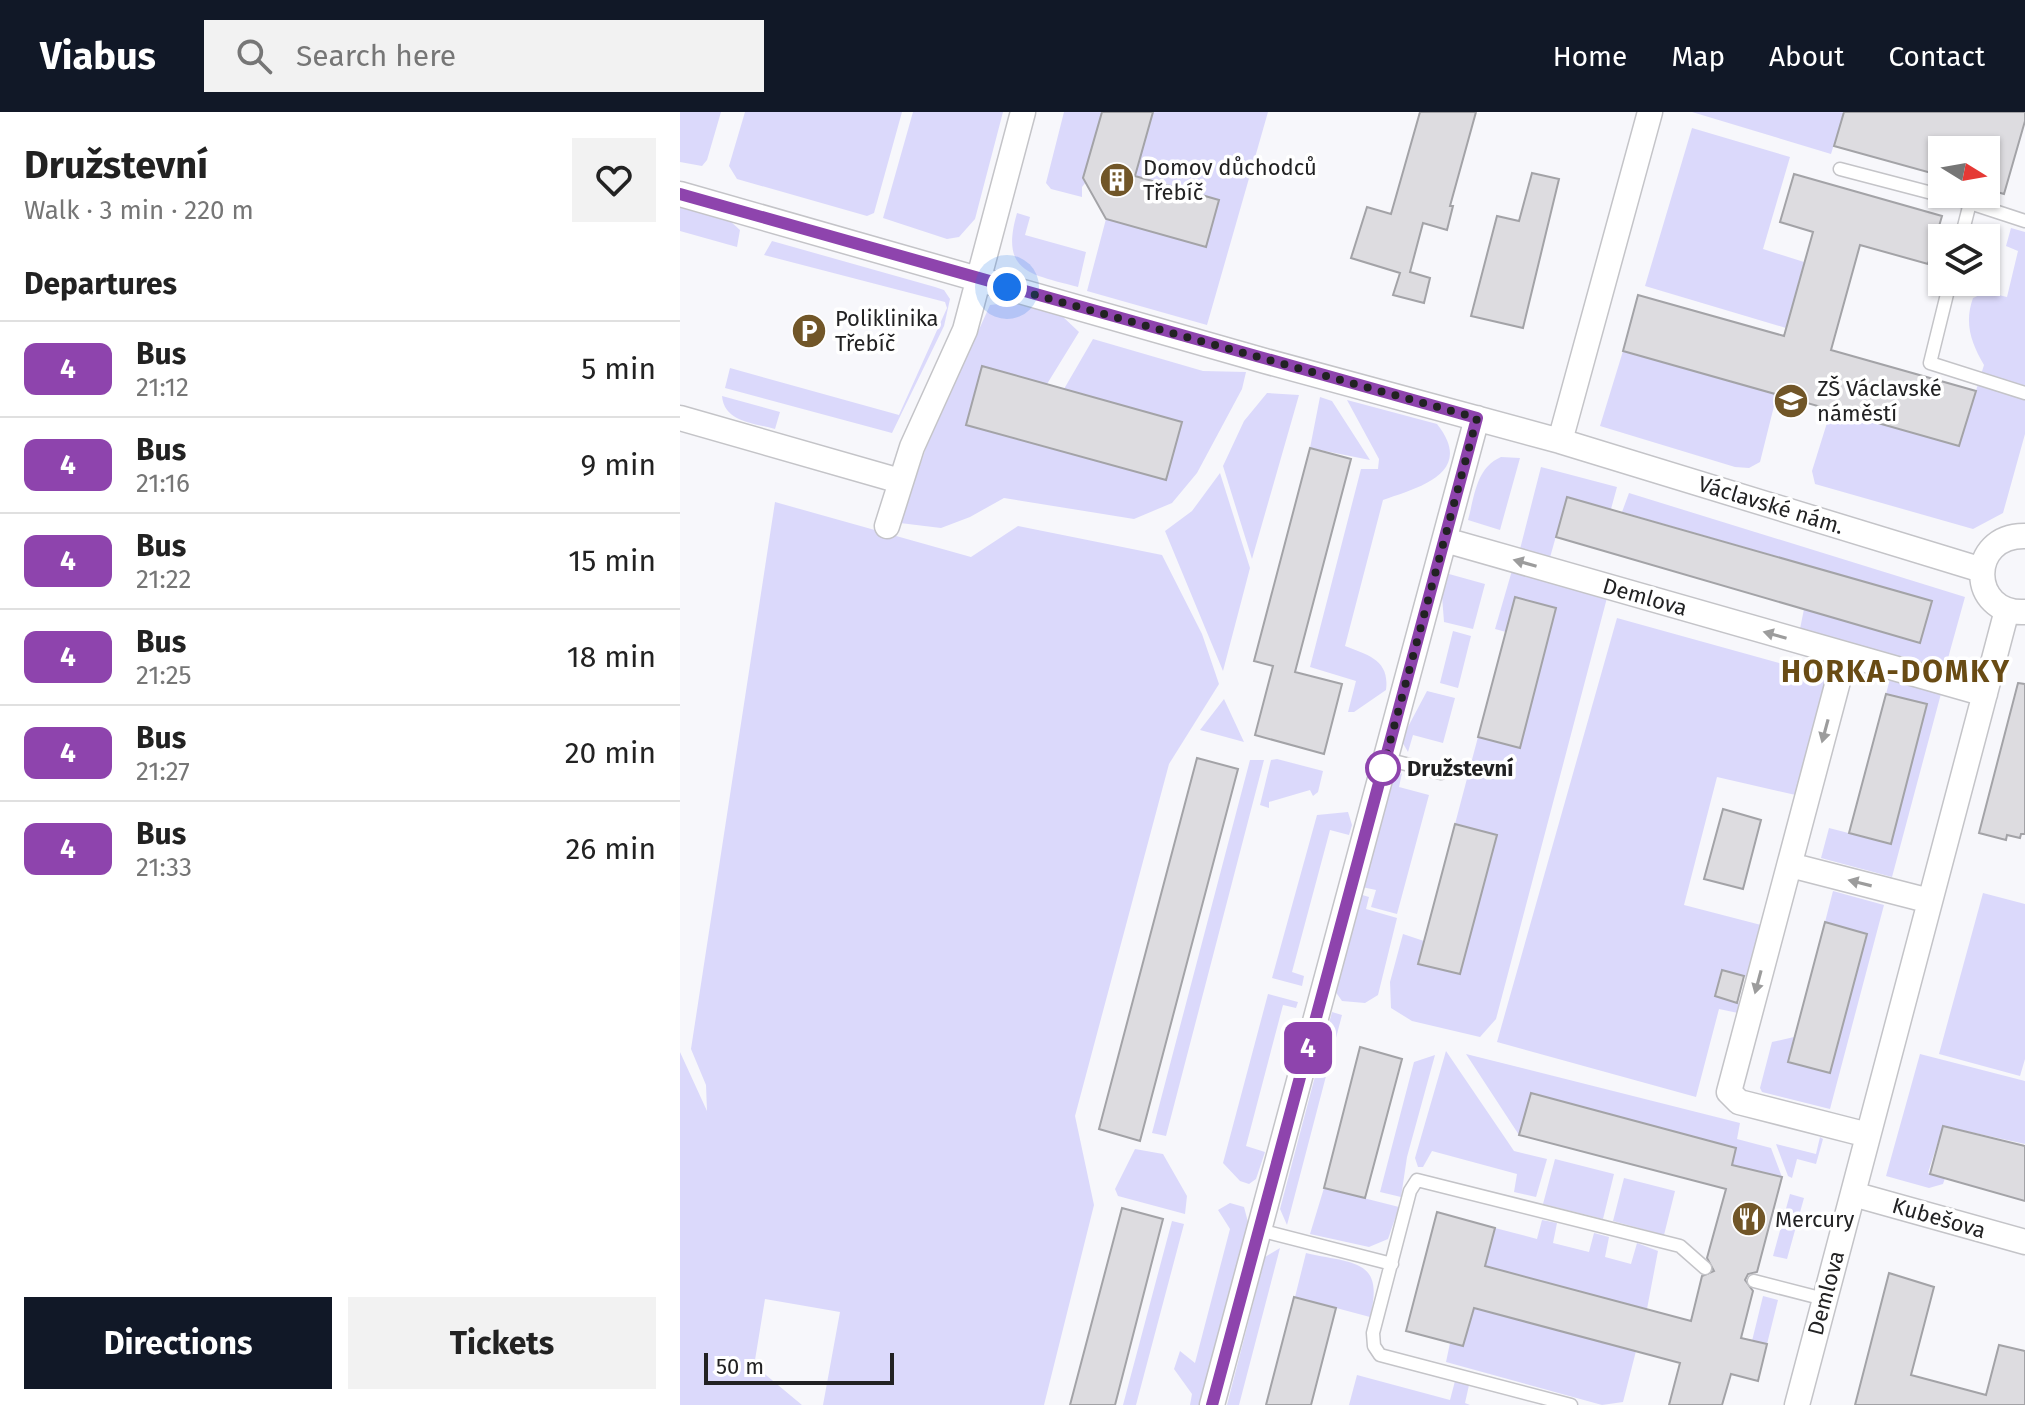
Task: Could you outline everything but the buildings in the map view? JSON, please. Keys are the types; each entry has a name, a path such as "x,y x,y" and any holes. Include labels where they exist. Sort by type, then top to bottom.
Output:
{"street":[{"path":"887,526 900,481 965,330 1023,112"},
{"path":"680,194 1560,441 1650,112"},
{"path":"680,418 900,481"},
{"path":"1212,1405 1477,418"},
{"name":"Václavské nám.","path":"1560,441 1982,570"},
{"path":"2016,611 1985,590 1982,570 1984,560 1997,543 2005,538 2025,536"},
{"name":"Demlova","path":"1445,540 1985,694"},
{"name":"Demlova","path":"1797,1405 1985,694 2016,611"},
{"path":"1845,655 1729,1092 1739,1102 1868,1135"},
{"path":"1790,865 1930,901"},
{"name":"Kubešova","path":"1853,1194 2025,1242"}],"lane":[{"path":"1840,169 1928,192"},
{"path":"1985,208 2025,221"},
{"path":"1947,296 1930,363 2025,393"},
{"path":"1386,759 1441,773"},
{"path":"1571,1405 1380,1355 1374,1346 1373,1333 1410,1191 1417,1180 1427,1180 1680,1246 1705,1268"},
{"path":"1259,1230 1392,1264"},
{"path":"1754,1281 1824,1299"}],"shaded area":[{"path":"680,112 721,112 707,160 702,166 680,162"},
{"path":"745,112 902,112 874,213 867,216 737,179 729,166"},
{"path":"913,112 1003,112 975,219 959,237 947,239 883,218"},
{"path":"1064,112 1102,112 1082,197 1051,189 1046,183"},
{"path":"1153,112 1268,112 1207,325 1087,291 1106,219 1206,246 1219,200 1135,176"},
{"path":"1692,112 1844,112 1831,154"},
{"path":"1692,128 1790,157 1763,249 1804,262 1786,328 1645,286"},
{"path":"680,207 729,220 740,230 737,247 680,231"},
{"path":"1017,213 1030,217 1025,235 1086,252 1078,287 1033,273 1016,259 1012,248"},
{"path":"2011,228 2025,232 2025,434 2003,513 1973,529 1815,484 1812,471 1831,410 1959,445 1984,365 1970,333 1970,307 1973,298 1977,296 2007,297 2018,251 2006,246"},
{"path":"772,241 935,287 944,290 950,299 944,326 892,433 725,388 730,368 899,415 947,308 945,302 764,255"},
{"path":"1016,302 1061,315 1079,332 1047,384 982,367 966,425 1165,480 1181,422 1064,389 1093,339 1203,371 1246,372 1242,389 1197,473 1172,503 1134,519 1004,498 970,517 941,528 900,523 926,448 990,305"},
{"path":"1623,351 1777,394 1760,462 1749,468 1735,467 1600,426"},
{"path":"1267,393 1299,395 1252,559 1223,466 1244,421"},
{"path":"722,396 780,412 775,429 734,416 724,405"},
{"path":"1320,397 1332,401 1370,460 1310,448"},
{"path":"1347,400 1437,424 1447,441 1450,455 1438,476 1426,484 1383,500 1345,646 1381,665 1385,672 1386,690 1354,712 1348,712 1356,681 1310,667 1361,469 1378,469 1379,459"},
{"path":"1501,457 1520,458 1500,530 1468,520 1481,475"},
{"path":"1541,467 1617,487 1611,509 1567,497 1549,561 1519,553"},
{"path":"1220,473 1250,568 1223,671 1165,531 1192,511"},
{"path":"1629,493 1965,597 1945,669 1800,629 1804,609 1920,642 1932,601 1622,512"},
{"path":"775,502 971,557 1018,526 1162,555 1202,634 1219,684 1169,764 1075,1116 1094,1205 1044,1405 823,1405 840,1312 765,1299 755,1360 748,1360 802,1405 680,1405 680,1052 707,1111 706,1085 691,1049"},
{"path":"1513,567 1608,594 1496,1019 1480,1037 1412,1021 1391,1008 1390,982 1403,934 1424,941 1419,964 1460,974 1496,835 1455,824 1478,737 1520,747 1556,609 1506,632 1495,629"},
{"path":"1449,574 1485,584 1473,629 1444,622 1442,596"},
{"path":"1617,618 1801,669 1812,652 1820,656 1831,676 1800,796 1717,777 1684,905 1761,925 1747,977 1721,970 1715,996 1740,1003 1738,1013 1719,1009 1696,1097 1497,1042"},
{"path":"1453,631 1471,636 1458,688 1440,683"},
{"path":"1891,675 1942,690 1892,877 1821,858 1829,828 1891,844 1927,705 1886,694"},
{"path":"1427,691 1455,698 1443,743 1413,735 1408,752 1401,740"},
{"path":"1224,699 1244,742 1200,730"},
{"path":"1250,760 1264,760 1166,1136 1152,1133"},
{"path":"1271,760 1323,771 1318,792 1313,796 1310,790 1269,802 1269,808 1260,805"},
{"path":"1402,773 1399,787 1429,795 1397,914 1371,907 1376,890 1362,887 1389,785"},
{"path":"1348,812 1352,825 1349,835 1330,830 1292,972 1304,976 1302,986 1272,978 1317,815"},
{"path":"1833,891 1884,905 1830,1109 1762,1092 1760,1088 1772,1042 1794,1037 1788,1062 1867,934 1825,922"},
{"path":"1983,893 2025,904 2025,1059 2020,1076 1939,1054"},
{"path":"1359,894 1369,897 1366,909 1397,918 1378,995 1365,1003 1342,1001 1335,991"},
{"path":"1268,994 1298,1002 1296,1008 1283,1005 1246,1146 1265,1152 1256,1179 1249,1184 1240,1181 1223,1163"},
{"path":"1332,1012 1342,1015 1287,1225 1280,1209"},
{"path":"1446,1051 1514,1151 1547,1159 1536,1197 1514,1192 1517,1174 1432,1151 1423,1167 1418,1167 1415,1158"},
{"path":"1466,1054 1740,1123 1737,1139 1771,1148 1782,1177 1732,1165 1736,1148 1531,1093 1519,1135"},
{"path":"1920,1054 2025,1081 2025,1144 1943,1126 1928,1173 1945,1178 1943,1184 1929,1188 1886,1176"},
{"path":"1435,1055 1407,1157 1401,1197 1380,1192 1414,1062"},
{"path":"1820,1137 1823,1139 1816,1164 1797,1159 1792,1178 1788,1176 1776,1144 1816,1154"},
{"path":"1135,1149 1163,1154 1187,1196 1185,1214 1118,1196 1115,1189"},
{"path":"1555,1159 1614,1174 1603,1219 1543,1204"},
{"path":"1624,1178 1675,1191 1664,1235 1613,1221"},
{"path":"1324,1188 1399,1207 1388,1239 1369,1247 1310,1234"},
{"path":"1790,1194 1804,1198 1787,1259 1773,1256"},
{"path":"1230,1203 1244,1207 1248,1222 1200,1405 1190,1405 1192,1394 1174,1369 1180,1351 1195,1363 1230,1229 1218,1210"},
{"path":"1542,1220 1557,1223 1553,1243 1589,1252 1594,1233 1609,1237 1605,1257 1631,1264 1637,1243 1658,1251 1647,1309 1485,1266 1495,1228 1537,1239"},
{"path":"1172,1221 1184,1224 1136,1405 1123,1405"},
{"path":"1280,1248 1239,1405 1227,1405 1265,1257"},
{"path":"1306,1253 1351,1263 1369,1274 1373,1284 1370,1317 1295,1297"},
{"path":"1763,1296 1778,1300 1767,1344 1752,1341"},
{"path":"1474,1308 1636,1351 1623,1402 1602,1405 1446,1362 1450,1343 1463,1346"},
{"path":"1357,1375 1450,1400 1455,1381 1469,1385 1465,1403 1470,1405 1349,1405"}],"bus line":[{"name":"4","path":"680,194 1265,361 1477,418 1212,1405"}],"place":[{"name":"Domov důchodců Třebíč","path":"1117,180"},
{"name":"Poliklinika Třebíč","path":"809,331"},
{"name":"ZŠ Václavské náměstí","path":"1791,401"},
{"name":"Družstevní","path":"1383,768"},
{"name":"Mercury","path":"1749,1219"}],"district":[{"name":"HORKA-DOMKY","path":"1896,672"}],"route":[{"path":"1007,287 1477,418 1383,768"}]}
